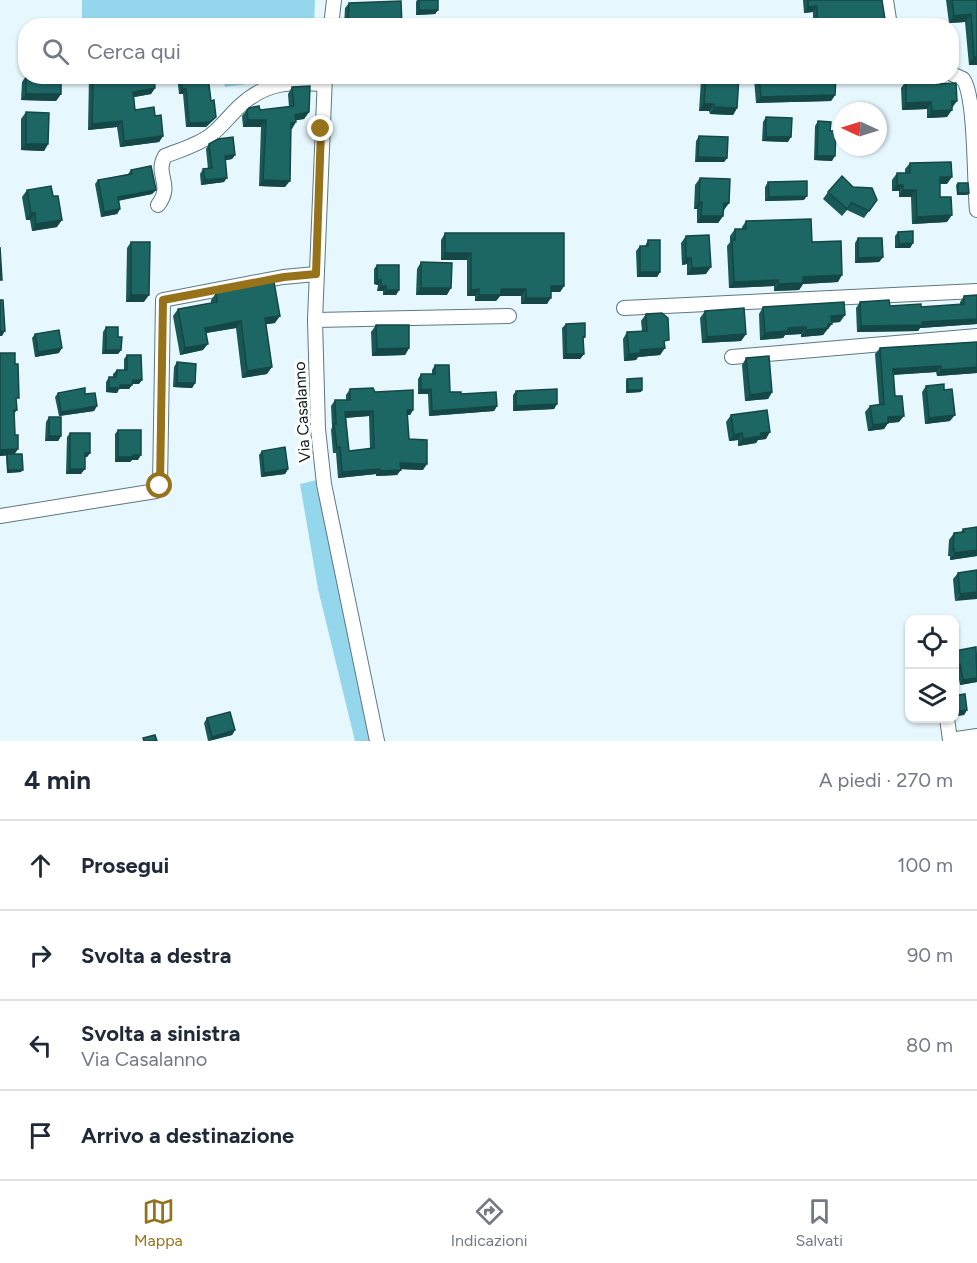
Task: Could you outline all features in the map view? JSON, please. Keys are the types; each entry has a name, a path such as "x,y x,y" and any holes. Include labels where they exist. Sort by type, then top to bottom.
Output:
{"street":[{"path":"332,18 334,0"},
{"path":"886,0 889,18"},
{"path":"959,77 963,79 969,92 977,210"},
{"path":"158,205 166,191 161,166 165,156 195,144 212,134 256,93 281,84"},
{"name":"Via Casalanno","path":"325,84 315,320 318,429 324,484 377,741"},
{"path":"0,516 156,491 160,486 163,300 284,277 316,274"},
{"path":"624,308 977,291"},
{"path":"315,320 509,316"},
{"path":"732,357 977,336"},
{"path":"948,723 951,740 977,736"}],"shaded area":[{"path":"82,0 315,0 314,18 82,18"},
{"path":"224,84 248,84 225,87"},
{"path":"317,480 372,741 355,741 318,589 300,484"}],"building":[{"path":"419,0 438,0 438,10 419,10"},
{"path":"808,0 882,0 885,18 817,18 817,6 808,7"},
{"path":"952,0 977,0 977,57 974,57 971,14 954,16"},
{"path":"401,1 402,18 348,18 349,3"},
{"path":"26,84 61,84 61,94 26,94"},
{"path":"93,84 155,84 155,88 133,92 135,110 154,107 155,116 161,115 163,136 124,141 122,121 92,124"},
{"path":"182,84 209,84 216,117 210,122 189,123 186,89 182,89"},
{"path":"705,84 738,84 737,108 704,104"},
{"path":"760,84 836,84 835,95 761,97"},
{"path":"906,84 956,84 957,101 952,101 952,110 932,111 931,102 906,103"},
{"path":"310,86 309,112 295,115 296,122 291,123 290,181 263,180 266,120 248,120 247,110 259,106 260,110 294,106 292,87"},
{"path":"26,112 49,113 48,144 26,144"},
{"path":"766,117 792,118 791,137 766,137"},
{"path":"818,121 831,122 833,156 817,156"},
{"path":"699,136 728,137 727,158 698,157"},
{"path":"233,137 235,155 225,156 227,178 205,180 203,169 212,168 209,144 218,139"},
{"path":"951,162 952,177 940,177 940,197 951,197 952,215 917,217 916,190 903,190 903,185 897,185 897,173 910,173 910,163"},
{"path":"151,166 156,190 118,197 120,209 104,212 98,180 132,174 131,170"},
{"path":"842,176 853,187 872,188 877,200 869,211 852,203 847,209 828,192"},
{"path":"700,178 730,179 729,203 724,203 723,216 701,216"},
{"path":"807,181 807,196 769,197 768,182"},
{"path":"958,183 968,183 969,193 958,193"},
{"path":"51,186 53,196 58,196 62,220 36,224 35,213 31,213 27,190"},
{"path":"811,219 812,242 841,241 842,275 803,277 803,283 779,284 778,280 734,282 732,240 735,240 735,229 746,229 746,221"},
{"path":"913,231 913,243 899,244 898,232"},
{"path":"445,233 564,233 564,286 551,286 551,298 526,298 526,289 501,289 501,295 479,295 479,289 471,290 471,253 445,253"},
{"path":"709,235 711,267 692,268 691,258 686,258 686,236"},
{"path":"858,238 882,238 883,257 858,258"},
{"path":"648,240 660,240 660,272 640,272 640,246 648,246"},
{"path":"131,242 150,242 149,295 131,295"},
{"path":"0,247 2,280 0,280"},
{"path":"421,262 452,263 451,288 421,288"},
{"path":"377,265 399,265 399,290 386,290 386,286 381,286 381,280 377,280"},
{"path":"274,282 280,316 265,318 272,367 247,371 241,321 205,328 208,344 185,348 178,309 217,302 216,293"},
{"path":"977,295 977,319 922,322 922,325 861,326 860,302 889,300 890,306 921,304 921,307 964,304 964,296"},
{"path":"0,300 3,300 5,331 0,331"},
{"path":"844,302 845,315 831,316 832,324 828,324 828,328 806,330 806,327 788,328 788,331 765,333 763,307"},
{"path":"744,308 746,334 707,337 705,311"},
{"path":"662,313 668,318 669,340 664,341 665,348 640,350 640,353 629,354 627,332 647,331 646,314"},
{"path":"585,323 584,354 566,354 566,324"},
{"path":"376,325 409,325 409,348 377,349"},
{"path":"106,327 118,327 118,337 122,337 121,350 106,350"},
{"path":"59,330 62,348 38,352 35,334"},
{"path":"977,342 977,367 941,370 941,366 893,369 895,396 902,396 904,416 888,417 888,423 873,425 870,406 884,404 880,348"},
{"path":"0,353 15,353 15,364 18,364 19,398 16,398 17,410 14,410 18,449 0,450"},
{"path":"127,355 141,355 142,380 133,380 132,385 120,385 120,388 109,388 109,377 116,377 117,370 127,370"},
{"path":"769,356 772,392 750,395 746,358"},
{"path":"177,362 196,364 195,383 177,383"},
{"path":"435,365 449,365 450,392 461,392 461,394 496,392 497,406 432,411 431,389 421,390 421,374 435,374"},
{"path":"642,378 642,390 628,390 627,379"},
{"path":"944,384 944,390 952,389 955,415 929,418 926,386"},
{"path":"85,388 85,394 95,393 97,406 61,412 58,393"},
{"path":"373,388 375,392 413,390 413,410 407,410 409,439 427,440 427,464 400,463 401,470 342,472 340,447 337,448 334,424 336,424 335,400 350,400 350,389","holes":["373,411 374,448 349,451 345,412"]},
{"path":"557,389 557,404 516,406 516,391"},
{"path":"767,410 770,432 743,439 742,433 734,435 731,415"},
{"path":"49,417 61,417 61,436 49,436"},
{"path":"118,430 141,430 141,455 118,457"},
{"path":"70,433 90,433 90,453 85,453 85,469 70,469"},
{"path":"285,447 288,469 264,473 262,451"},
{"path":"7,454 22,454 23,470 8,470"},
{"path":"977,527 977,550 955,553 954,533"},
{"path":"977,570 977,592 960,594 958,573"},
{"path":"976,647 977,678 963,680 959,664 959,650"},
{"path":"965,694 967,710 959,711 959,695"},
{"path":"230,712 235,730 212,737 207,718"},
{"path":"155,735 157,741 144,741 143,738"}],"route":[{"path":"160,486 163,300 284,277 316,274 321,129"}]}
